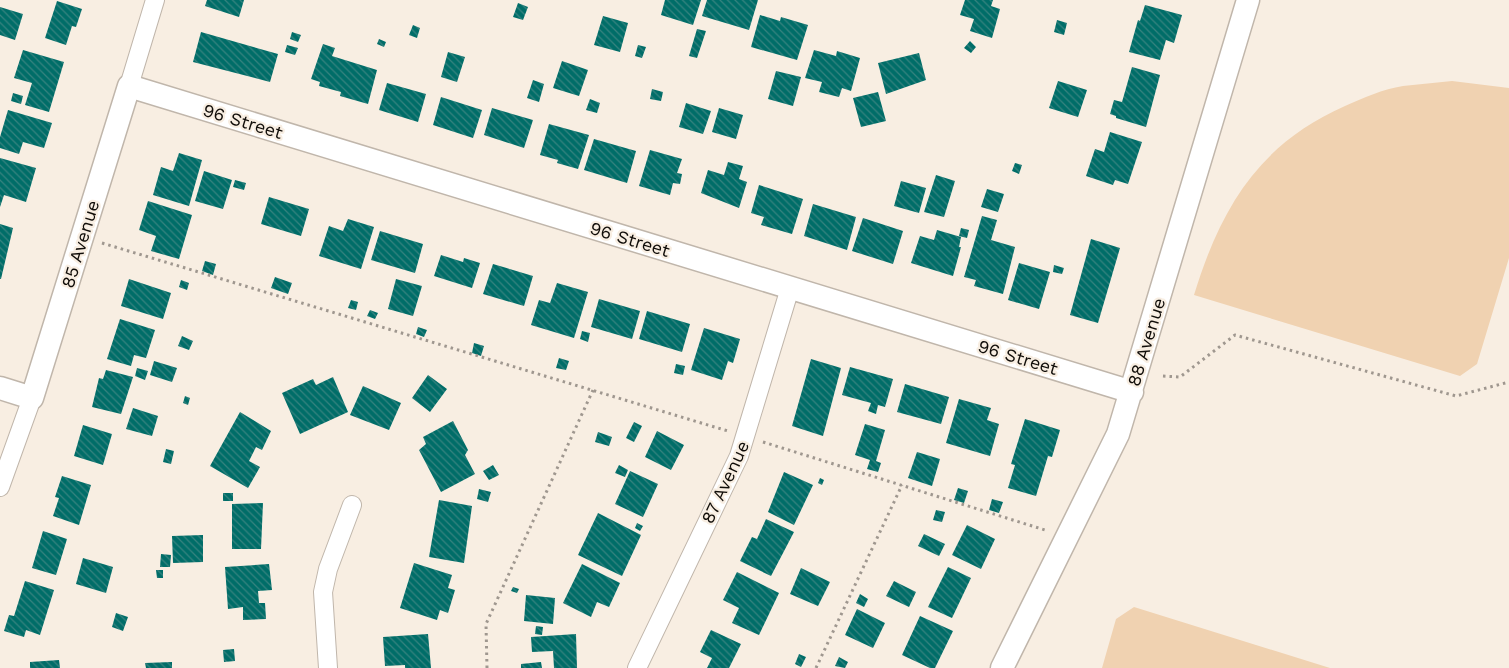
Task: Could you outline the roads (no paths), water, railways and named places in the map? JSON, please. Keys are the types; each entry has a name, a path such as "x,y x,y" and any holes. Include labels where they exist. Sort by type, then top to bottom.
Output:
{"street":[{"name":"85 Avenue","path":"0,487 32,398 155,0"},
{"name":"88 Avenue","path":"1002,668 1118,434 1248,0"},
{"name":"96 Street","path":"129,86 1132,392"},
{"name":"87 Avenue","path":"637,668 739,456 790,288"},
{"path":"0,388 32,398"},
{"path":"328,668 324,592 328,569 352,505"}]}
